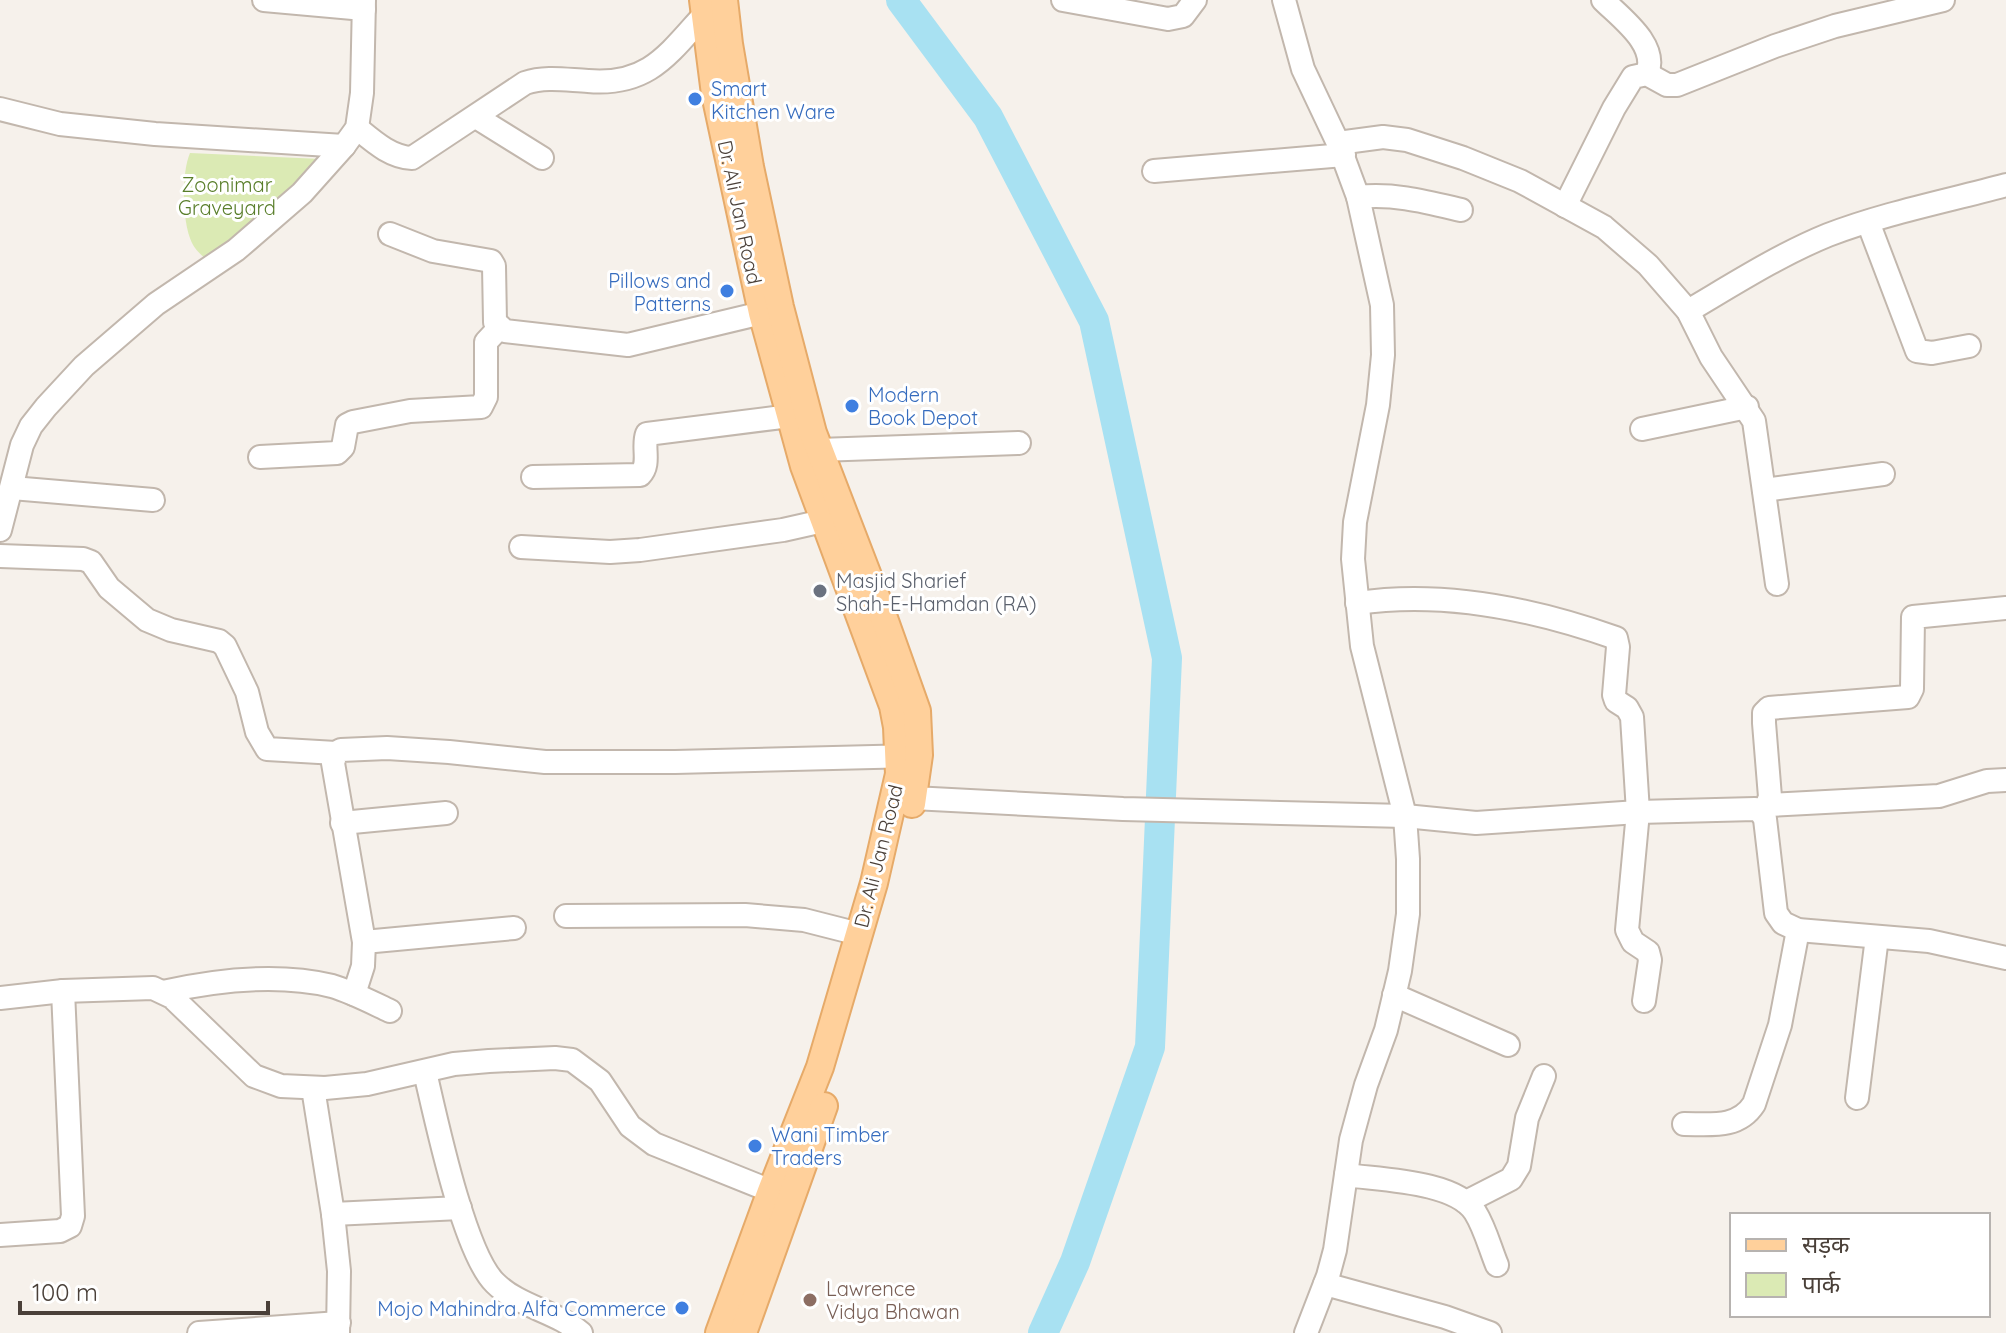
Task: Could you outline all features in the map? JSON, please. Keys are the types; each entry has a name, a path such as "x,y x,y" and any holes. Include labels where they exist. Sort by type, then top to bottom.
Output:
{"main road":[{"name":"Dr. Ali Jan Road","path":"710,5 715,94 762,313 823,521 893,706 908,756 913,798 892,886 847,1040 743,1333"},
{"name":"Dr. Ali Jan Road","path":"710,5 730,54 780,307 819,450 917,711 908,756 899,774 859,934 820,1067 719,1333"}],"street":[{"path":"0,530 22,445 31,426 84,366 156,304 236,250 302,193 350,137 362,93 364,4 264,0"},
{"path":"1063,0 1168,19 1183,16 1195,0"},
{"path":"1284,0 1303,69 1341,149 1358,197 1382,305 1383,355 1378,405 1355,522 1353,559 1362,646 1405,816 1408,859 1408,914 1394,995 1351,1140 1335,1250 1306,1333"},
{"path":"1603,0 1649,53 1651,66 1647,74"},
{"path":"1565,206 1633,77 1647,74 1667,85 1677,85 1820,31 1943,0"},
{"path":"0,109 60,124 155,134 350,137 404,158 412,158 525,83 538,79 627,80 648,72 669,54 710,5"},
{"path":"476,117 542,158"},
{"path":"1154,171 1341,149 1383,137 1427,144 1520,181 1604,227 1648,265 1688,311 1719,369 1747,407 1757,436 1777,584"},
{"path":"1688,311 1789,252 1868,222 2006,185"},
{"path":"1358,197 1387,195 1461,210"},
{"path":"1868,222 1917,351 1932,353 1969,346"},
{"path":"390,234 433,251 491,261 494,270 494,316 499,328"},
{"path":"499,328 628,345 762,313"},
{"path":"260,457 337,453 343,447 347,425 353,422 410,411 481,407 486,397 486,342 499,328"},
{"path":"1642,429 1747,407"},
{"path":"533,477 640,475 646,466 647,434 790,416"},
{"path":"819,450 1019,443"},
{"path":"1764,490 1883,474"},
{"path":"6,499 153,500"},
{"path":"521,547 610,552 640,550 783,530 823,521"},
{"path":"0,556 83,559 91,562 102,581 147,620 171,630 219,641 225,646 247,692 257,732 267,749 336,753 349,749 387,748 545,762 908,756"},
{"path":"1357,603 1409,597 1464,602 1521,611 1616,638 1614,695 1632,717 1638,812 1627,930 1633,942 1648,952 1650,960 1644,1001"},
{"path":"2006,608 1913,617 1912,689 1908,697 1769,708 1764,713 1769,776 1766,810 1776,913 1783,923 1798,930 1929,941 2006,958"},
{"path":"336,753 333,763 364,942 363,966 354,994"},
{"path":"913,798 1123,809 1405,816 1476,823 1638,812 1766,810 1939,796 1987,781 2006,780"},
{"path":"342,823 446,813"},
{"path":"566,916 660,914 779,917 859,934"},
{"path":"364,942 514,928"},
{"path":"1684,1124 1737,1122 1754,1104 1780,1025 1798,930"},
{"path":"1857,1098 1877,937"},
{"path":"163,992 188,986 298,980 354,994 390,1011"},
{"path":"0,998 63,991 153,988 163,992 254,1076 281,1086 313,1088 367,1084 454,1064 555,1058 572,1060 600,1081 630,1126 654,1144 771,1191"},
{"path":"0,1235 60,1231 70,1226 73,1216 63,991"},
{"path":"1394,995 1508,1045"},
{"path":"425,1072 460,1208 484,1269 506,1293 581,1333"},
{"path":"1466,1202 1511,1179 1519,1166 1527,1118 1544,1076"},
{"path":"199,1333 338,1328 339,1271 313,1088"},
{"path":"1346,1175 1430,1187 1466,1202 1475,1213 1497,1265"},
{"path":"333,1214 460,1208"},
{"path":"1325,1284 1445,1317 1490,1333"}],"green space":[{"name":"Zoonimar Graveyard","path":"190,153 321,159 325,162 210,262 194,246 186,223 184,185"}],"waterway":[{"path":"901,0 988,117 1094,321 1167,658 1150,1047 1075,1262 1043,1333"}],"place":[{"name":"Smart Kitchen Ware","path":"695,99"},
{"name":"Pillows and Patterns","path":"727,291"},
{"name":"Modern Book Depot","path":"852,406"},
{"name":"Masjid Sharief Shah-E-Hamdan (RA)","path":"820,591"},
{"name":"Wani Timber Traders","path":"755,1146"},
{"name":"Lawrence Vidya Bhawan","path":"810,1300"},
{"name":"Mojo Mahindra Alfa Commerce","path":"682,1308"}]}
